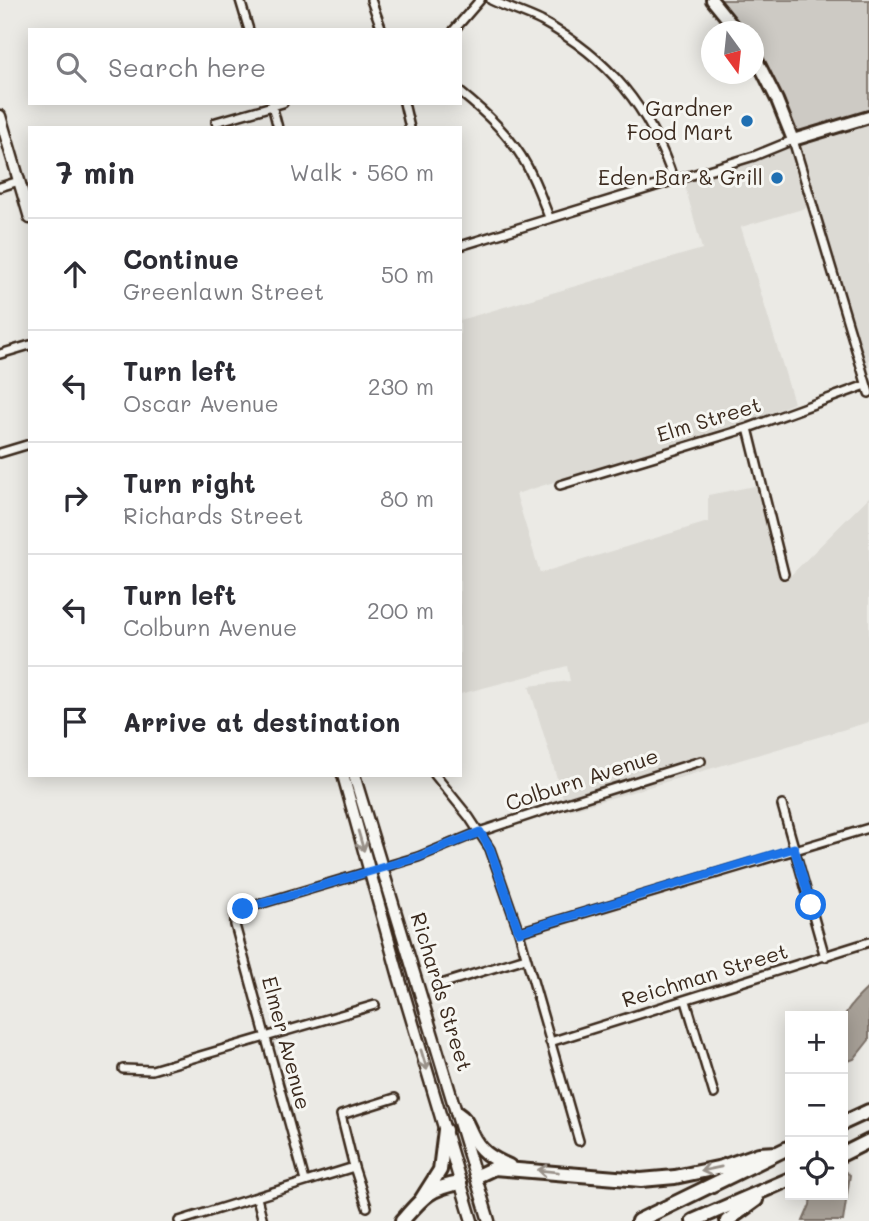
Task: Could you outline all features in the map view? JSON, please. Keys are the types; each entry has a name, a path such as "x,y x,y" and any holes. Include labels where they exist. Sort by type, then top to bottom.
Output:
{"highway":[{"path":"848,1121 869,1112"},
{"path":"458,1114 467,1123 484,1153 516,1168"},
{"path":"421,1200 440,1170 444,1130"},
{"path":"848,1152 869,1141"},
{"path":"638,1221 785,1149"},
{"path":"477,1177 494,1168 516,1168 641,1180 675,1177 722,1167 759,1154 777,1153"},
{"path":"692,1221 785,1182"},
{"path":"727,1221 785,1182"},
{"path":"402,1221 436,1188 460,1184"}],"main road":[{"path":"712,0 729,21"},
{"path":"764,74 793,140 869,117"}],"street":[{"path":"240,0 248,28"},
{"path":"371,0 381,28"},
{"path":"456,28 480,0"},
{"path":"491,0 538,20 574,41 602,62 626,89 647,119 663,149 674,181"},
{"path":"462,94 488,115 510,140 527,165 549,217"},
{"path":"216,122 272,105 277,126"},
{"path":"404,105 410,126"},
{"path":"0,116 28,211"},
{"path":"462,245 754,156 793,140 868,389"},
{"path":"0,187 19,181"},
{"path":"0,354 28,346"},
{"name":"Elm Street","path":"560,485 868,389"},
{"path":"748,428 784,574"},
{"path":"0,453 28,445"},
{"name":"Colburn Avenue","path":"235,915 243,909 418,857 480,832 701,761"},
{"name":"Richards Street","path":"343,777 472,1221"},
{"name":"Richards Street","path":"355,777 489,1221"},
{"path":"437,777 490,849 519,932 579,1141"},
{"path":"782,805 825,957"},
{"path":"519,932 794,848 869,828"},
{"name":"Elmer Avenue","path":"235,915 235,925 305,1181"},
{"name":"Reichman Street","path":"550,1042 869,942"},
{"path":"441,984 526,958"},
{"path":"686,1001 714,1094"},
{"path":"122,1069 152,1070 375,1005"},
{"path":"367,1207 341,1115 395,1098"},
{"path":"179,1221 354,1167"},
{"path":"460,1184 477,1177"},
{"path":"257,1198 263,1221"}],"shaded area":[{"path":"706,0 869,0 869,113 787,138 764,84 764,21 722,21"},
{"path":"869,123 869,375 799,144"},
{"path":"791,144 809,207 741,227 794,403 766,415 516,494 540,573 708,522 708,495 760,485 783,580 869,497 869,722 567,811 529,686 570,681 567,666 462,693 462,319 702,249 684,182"},
{"path":"869,987 869,1040 854,1059 848,1061 847,1011"},
{"path":"810,1200 846,1200 843,1221 803,1221"}],"place":[{"name":"Gardner Food Mart","path":"747,121"},
{"name":"Eden Bar & Grill","path":"777,178"}],"route":[{"path":"243,909 418,857 480,832 490,849 519,932 794,848 811,905"}]}
